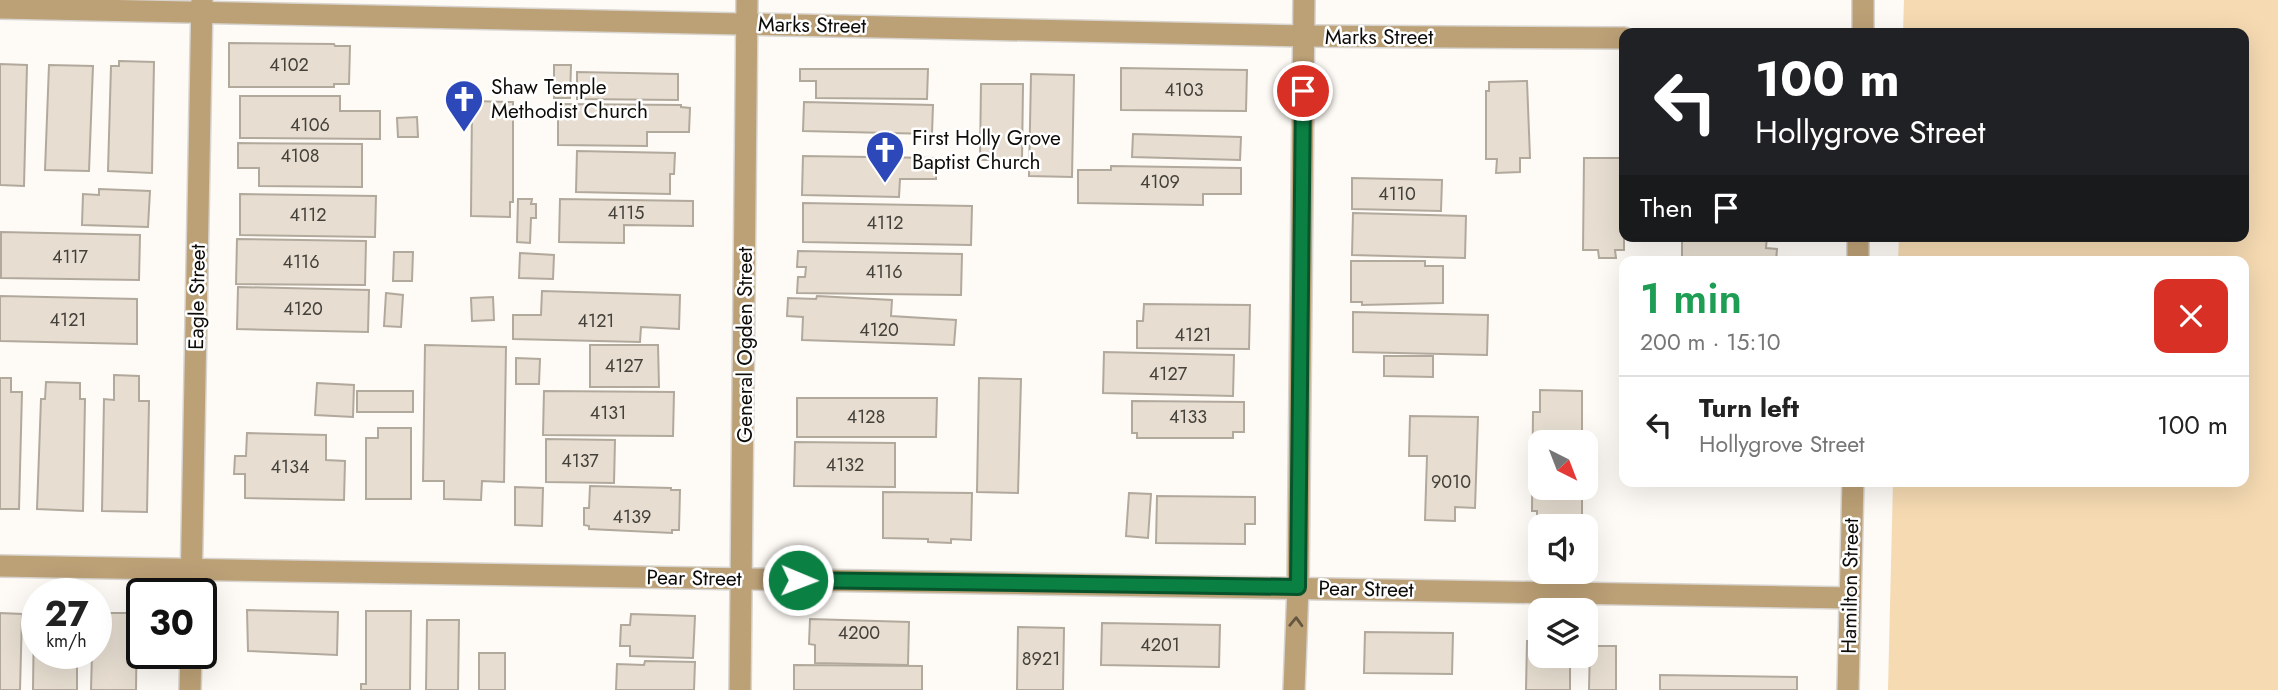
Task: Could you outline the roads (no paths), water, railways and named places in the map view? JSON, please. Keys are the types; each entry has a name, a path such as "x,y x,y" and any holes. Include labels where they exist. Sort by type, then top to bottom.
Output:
{"street":[{"name":"General Ogden Street","path":"740,690 747,0"},
{"path":"1294,690 1298,587 1304,0"},
{"path":"1863,0 1863,28"},
{"name":"Marks Street","path":"0,8 202,6 747,24 1303,36 1619,38"},
{"name":"Eagle Street","path":"191,578 202,6"},
{"name":"Hamilton Street","path":"1849,690 1853,487"},
{"name":"Pear Street","path":"0,565 1850,598"},
{"path":"190,690 191,669"}],"place":[{"name":"Shaw Temple Methodist Church","path":"464,133"},
{"name":"First Holly Grove Baptist Church","path":"885,184"}]}
